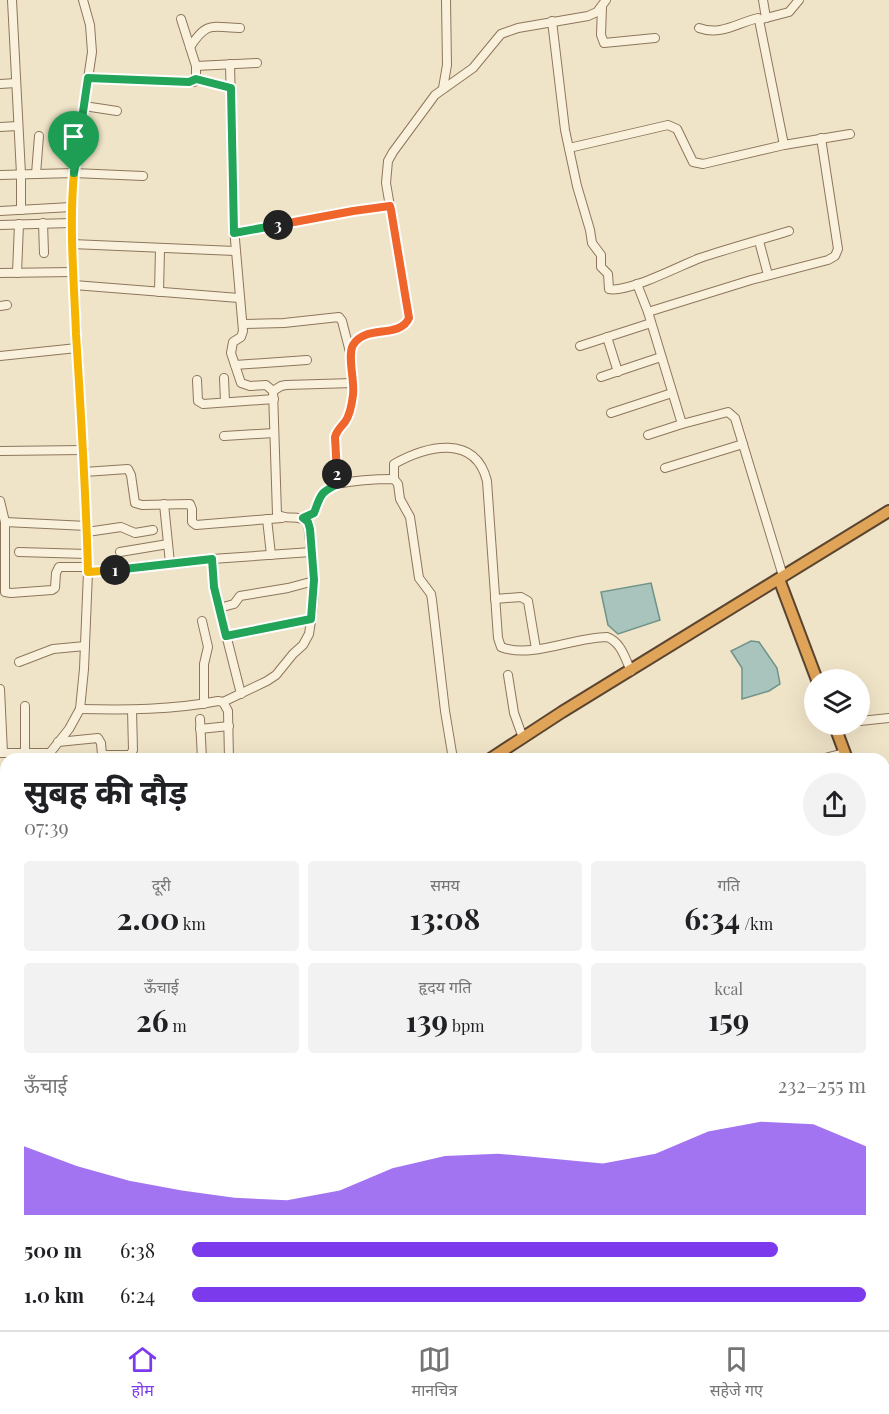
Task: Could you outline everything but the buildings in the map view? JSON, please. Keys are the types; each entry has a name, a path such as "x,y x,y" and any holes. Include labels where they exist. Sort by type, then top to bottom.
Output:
{"highway":[{"path":"499,753 889,511"},
{"path":"781,578 813,669"},
{"path":"838,735 845,753"}],"street":[{"path":"12,0 21,210"},
{"path":"49,753 69,729 80,709 85,646 87,529 71,223 74,173 92,40 83,0"},
{"path":"443,88 447,65 446,0"},
{"path":"763,0 763,19 784,144"},
{"path":"699,28 713,32 753,19 763,19 789,12 799,0"},
{"path":"338,484 335,437 347,417 353,395 352,346 363,335 400,327 406,324 409,318 386,183 388,161 431,99 473,68 501,34 518,28 588,16 597,12 604,3"},
{"path":"604,3 601,35 604,43 655,38"},
{"path":"182,19 196,66 196,79"},
{"path":"552,21 559,88 577,186 592,243 600,252 601,267 608,274 609,289 616,290 637,284 698,259 789,231"},
{"path":"190,47 199,32 205,28 240,28"},
{"path":"196,66 257,63"},
{"path":"230,64 234,233 243,324 241,337 233,342 231,347 241,383 250,386 266,385 274,395"},
{"path":"88,78 189,82 196,79 231,88"},
{"path":"0,84 16,83"},
{"path":"84,106 117,111"},
{"path":"569,148 668,125 677,129 689,157 697,164 703,164 784,144 850,134"},
{"path":"0,127 18,126"},
{"path":"36,174 39,136"},
{"path":"648,312 768,275 828,260 837,253 822,138"},
{"path":"0,174 74,173 143,176"},
{"path":"234,233 344,212 390,206"},
{"path":"0,211 71,207"},
{"path":"43,223 44,253"},
{"path":"0,225 71,223"},
{"path":"17,273 19,224"},
{"path":"759,241 768,275"},
{"path":"72,244 235,251"},
{"path":"159,292 160,249"},
{"path":"0,273 73,272"},
{"path":"637,284 648,312 682,424"},
{"path":"74,285 239,298"},
{"path":"243,324 284,323 339,317 351,355"},
{"path":"580,346 651,323"},
{"path":"606,338 618,372"},
{"path":"0,356 77,348"},
{"path":"601,377 661,357"},
{"path":"235,365 307,360"},
{"path":"224,378 225,401"},
{"path":"197,380 199,403 274,395"},
{"path":"282,518 277,514 275,508 274,395 280,386 286,385 353,383"},
{"path":"610,413 672,393"},
{"path":"648,435 682,424 730,413 735,418 781,578"},
{"path":"224,436 274,433"},
{"path":"665,468 743,444"},
{"path":"452,753 431,594 419,578 410,517 400,499 398,484 394,479 394,464 427,449 445,447 460,450 481,465 487,481 498,638 501,647 504,649 536,649 607,637 614,639 619,645 631,671"},
{"path":"0,451 84,450"},
{"path":"84,472 128,470 131,475 135,503 138,505 190,504 192,522 196,525 303,518 314,513 318,498 324,490 338,484 362,479 394,479"},
{"path":"0,501 5,522 5,592 10,593 52,590 55,588 56,573 59,567 88,570 311,552"},
{"path":"164,504 170,563"},
{"path":"80,709 182,708 223,702 276,675 303,645 309,634 314,580 310,529 308,522 303,518"},
{"path":"267,519 271,555"},
{"path":"5,522 87,529 121,527 135,533 153,530"},
{"path":"120,552 168,544"},
{"path":"19,552 87,554"},
{"path":"212,559 214,587 241,694"},
{"path":"219,608 234,604 240,596 283,590 314,580"},
{"path":"495,599 521,597 528,600 536,649"},
{"path":"226,636 311,619"},
{"path":"202,621 208,647 204,664 204,704"},
{"path":"19,662 57,648 85,646"},
{"path":"508,675 514,713 523,738"},
{"path":"0,689 2,753 25,753 25,706"},
{"path":"223,702 228,711 229,753"},
{"path":"131,753 132,710"},
{"path":"870,720 889,718"},
{"path":"200,719 202,753"},
{"path":"200,729 229,726"},
{"path":"58,742 98,738 102,753"}],"water":[{"path":"651,583 660,620 618,634 608,625 601,592"},
{"path":"751,641 759,642 777,668 780,684 769,691 742,699 742,668 731,651"}],"route":[{"path":"88,78 189,82 194,82 196,79 231,88 234,233 344,212 390,206 409,318 406,324 400,327 363,335 352,346 353,395 345,422 335,437 338,484 324,490 318,498 314,513 303,518 308,522 310,529 314,580 311,619 226,636 214,587 212,559 88,572 84,450 72,244 71,207 74,173 88,78"}]}
